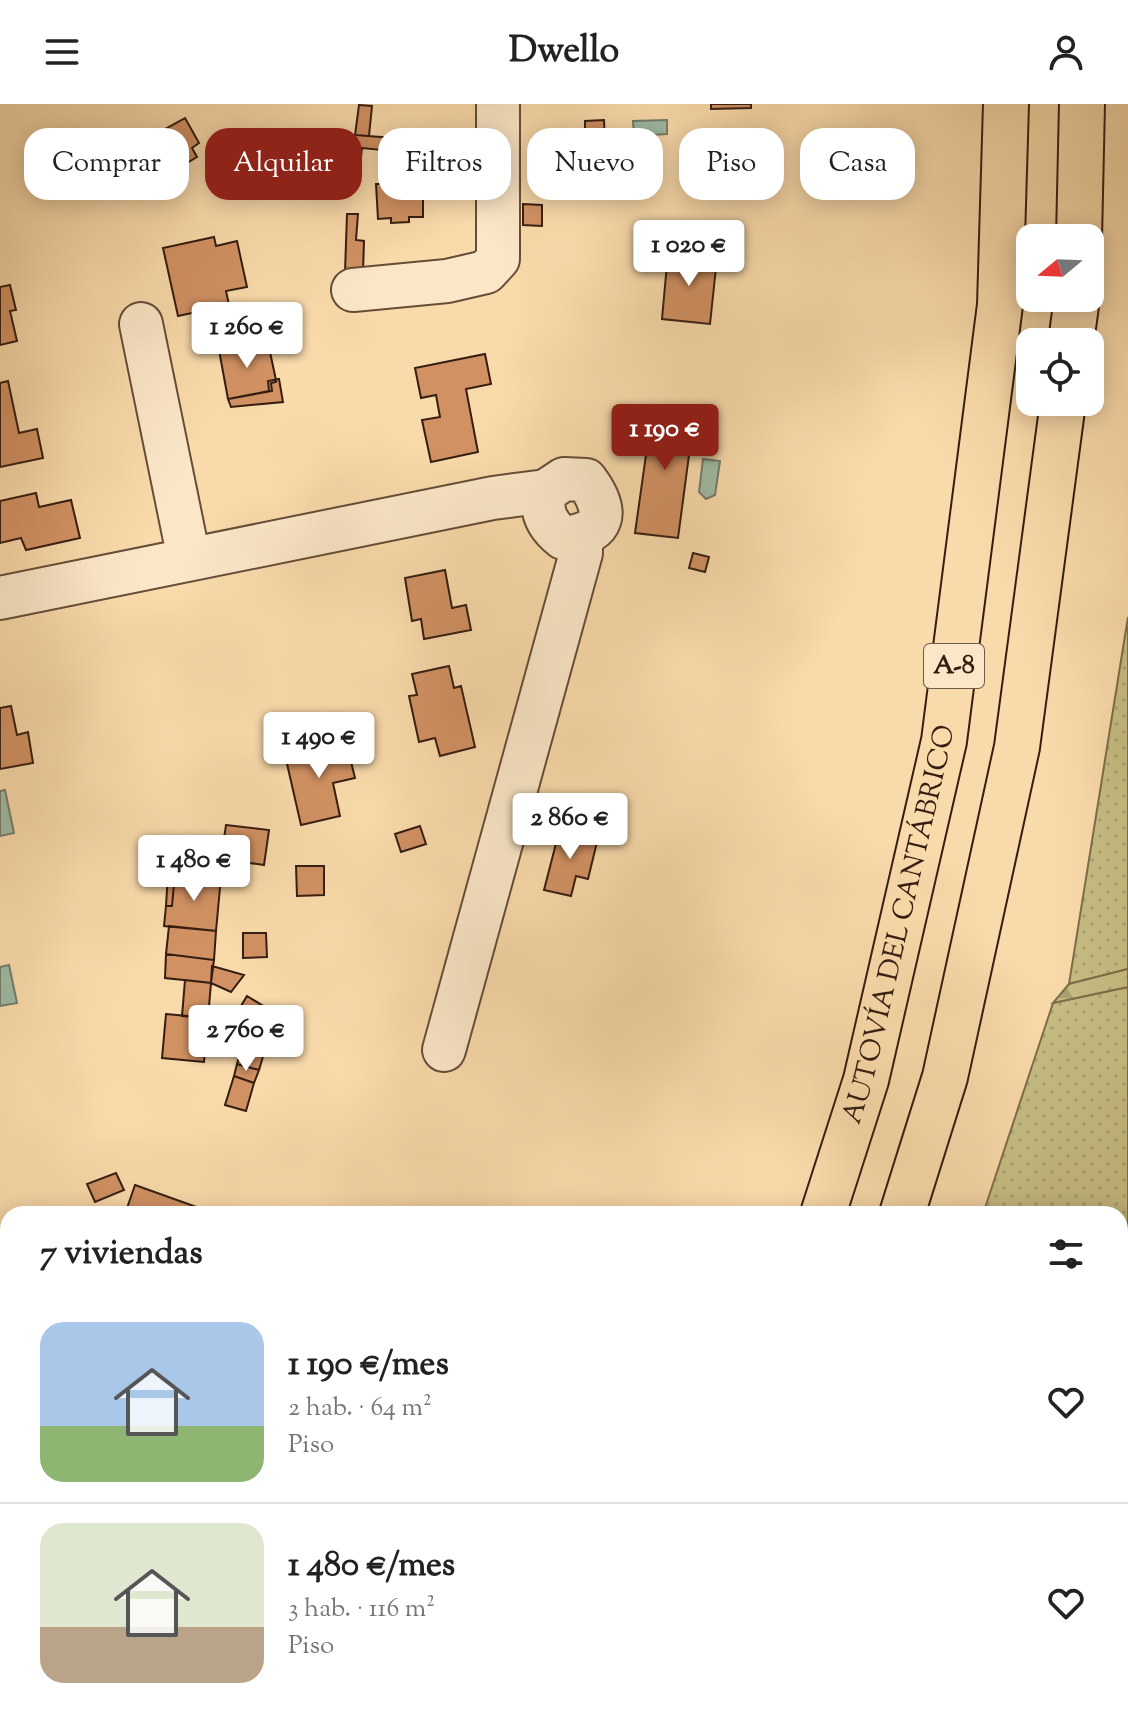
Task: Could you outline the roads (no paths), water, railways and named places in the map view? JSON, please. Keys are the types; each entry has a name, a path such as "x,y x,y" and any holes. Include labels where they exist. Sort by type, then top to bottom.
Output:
{"highway":[{"name":"AUTOVÍA DEL CANTÁBRICO","path":"826,1206 866,1080 944,741 1000,305 1006,104"},
{"path":"1079,224 1082,104"},
{"name":"A-8","path":"905,1206 945,1077 1017,747 1061,416"}],"street":[{"path":"353,290 447,281 486,272 498,259 498,104"},
{"path":"141,324 189,559"},
{"path":"0,598 493,498 546,491 544,517 551,529 563,538 581,536 581,553 444,1050"}]}
